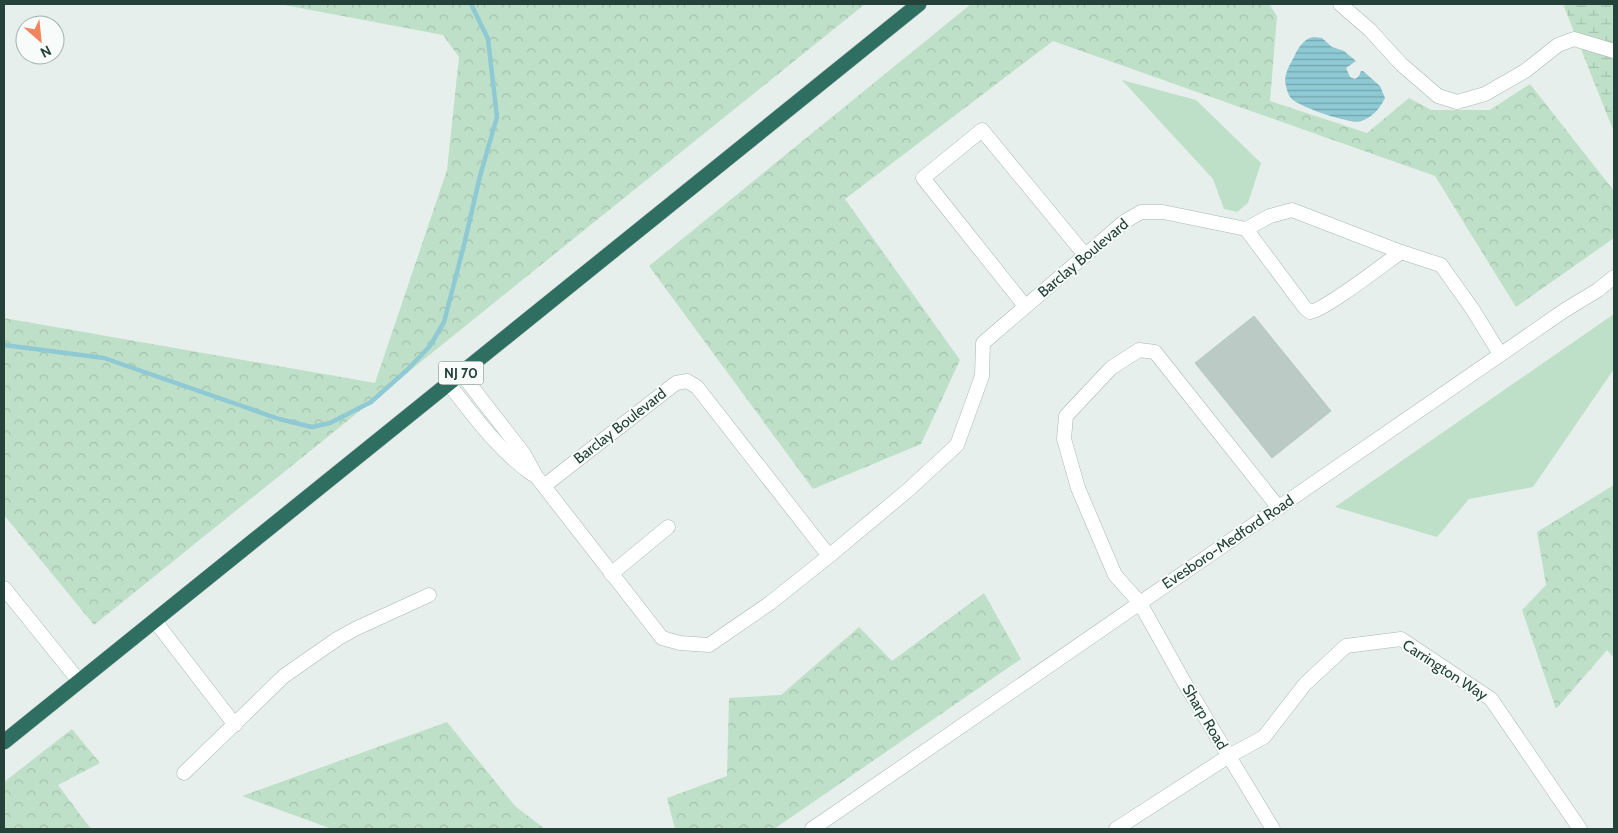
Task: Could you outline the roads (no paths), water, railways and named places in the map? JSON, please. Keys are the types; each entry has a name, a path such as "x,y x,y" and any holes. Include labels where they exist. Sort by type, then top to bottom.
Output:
{"highway":[{"name":"NJ 70","path":"4,742 919,4"}],"street":[{"path":"1340,4 1370,30 1400,64 1438,96 1457,102 1485,94 1525,71 1558,45 1574,39 1614,51"},
{"path":"1025,306 923,178 982,130 1085,255"},
{"path":"1400,252 1337,298 1316,311 1310,312 1305,308 1246,229 1270,216 1292,210 1400,252 1442,265 1500,354"},
{"name":"Barclay Boulevard","path":"460,373 524,454 540,481 662,638 680,643 709,645 770,603 829,556 907,491 957,445 982,376 983,343 1124,222 1141,212 1163,212 1246,229"},
{"name":"Evesboro-Medford Road","path":"812,829 1500,354 1598,290 1614,277"},
{"name":"Sharp Road","path":"1273,829 1184,682 1140,603 1116,575 1078,488 1064,439 1066,416 1111,368 1139,350 1155,352 1279,508"},
{"name":"Barclay Boulevard","path":"540,481 676,382 687,381 697,387 829,556"},
{"name":"Barclay Boulevard","path":"448,383 516,463 540,481"},
{"path":"611,574 668,527"},
{"path":"4,588 79,681"},
{"path":"184,773 284,676 337,639 355,629 429,596"},
{"path":"155,621 235,725"},
{"name":"Carrington Way","path":"1116,829 1229,756 1264,737 1305,684 1346,646 1401,639 1491,699 1580,829"}],"water":[{"path":"1314,37 1322,38 1332,47 1344,51 1356,61 1346,68 1350,77 1355,79 1363,71 1380,86 1385,98 1369,118 1356,122 1337,118 1306,107 1290,97 1285,82 1287,71 1297,50 1307,39"}],"waterway":[{"path":"4,345 104,358 279,419 312,427 330,423 371,402 407,370 430,346 444,322 480,176 497,117 488,39 471,4"}]}
